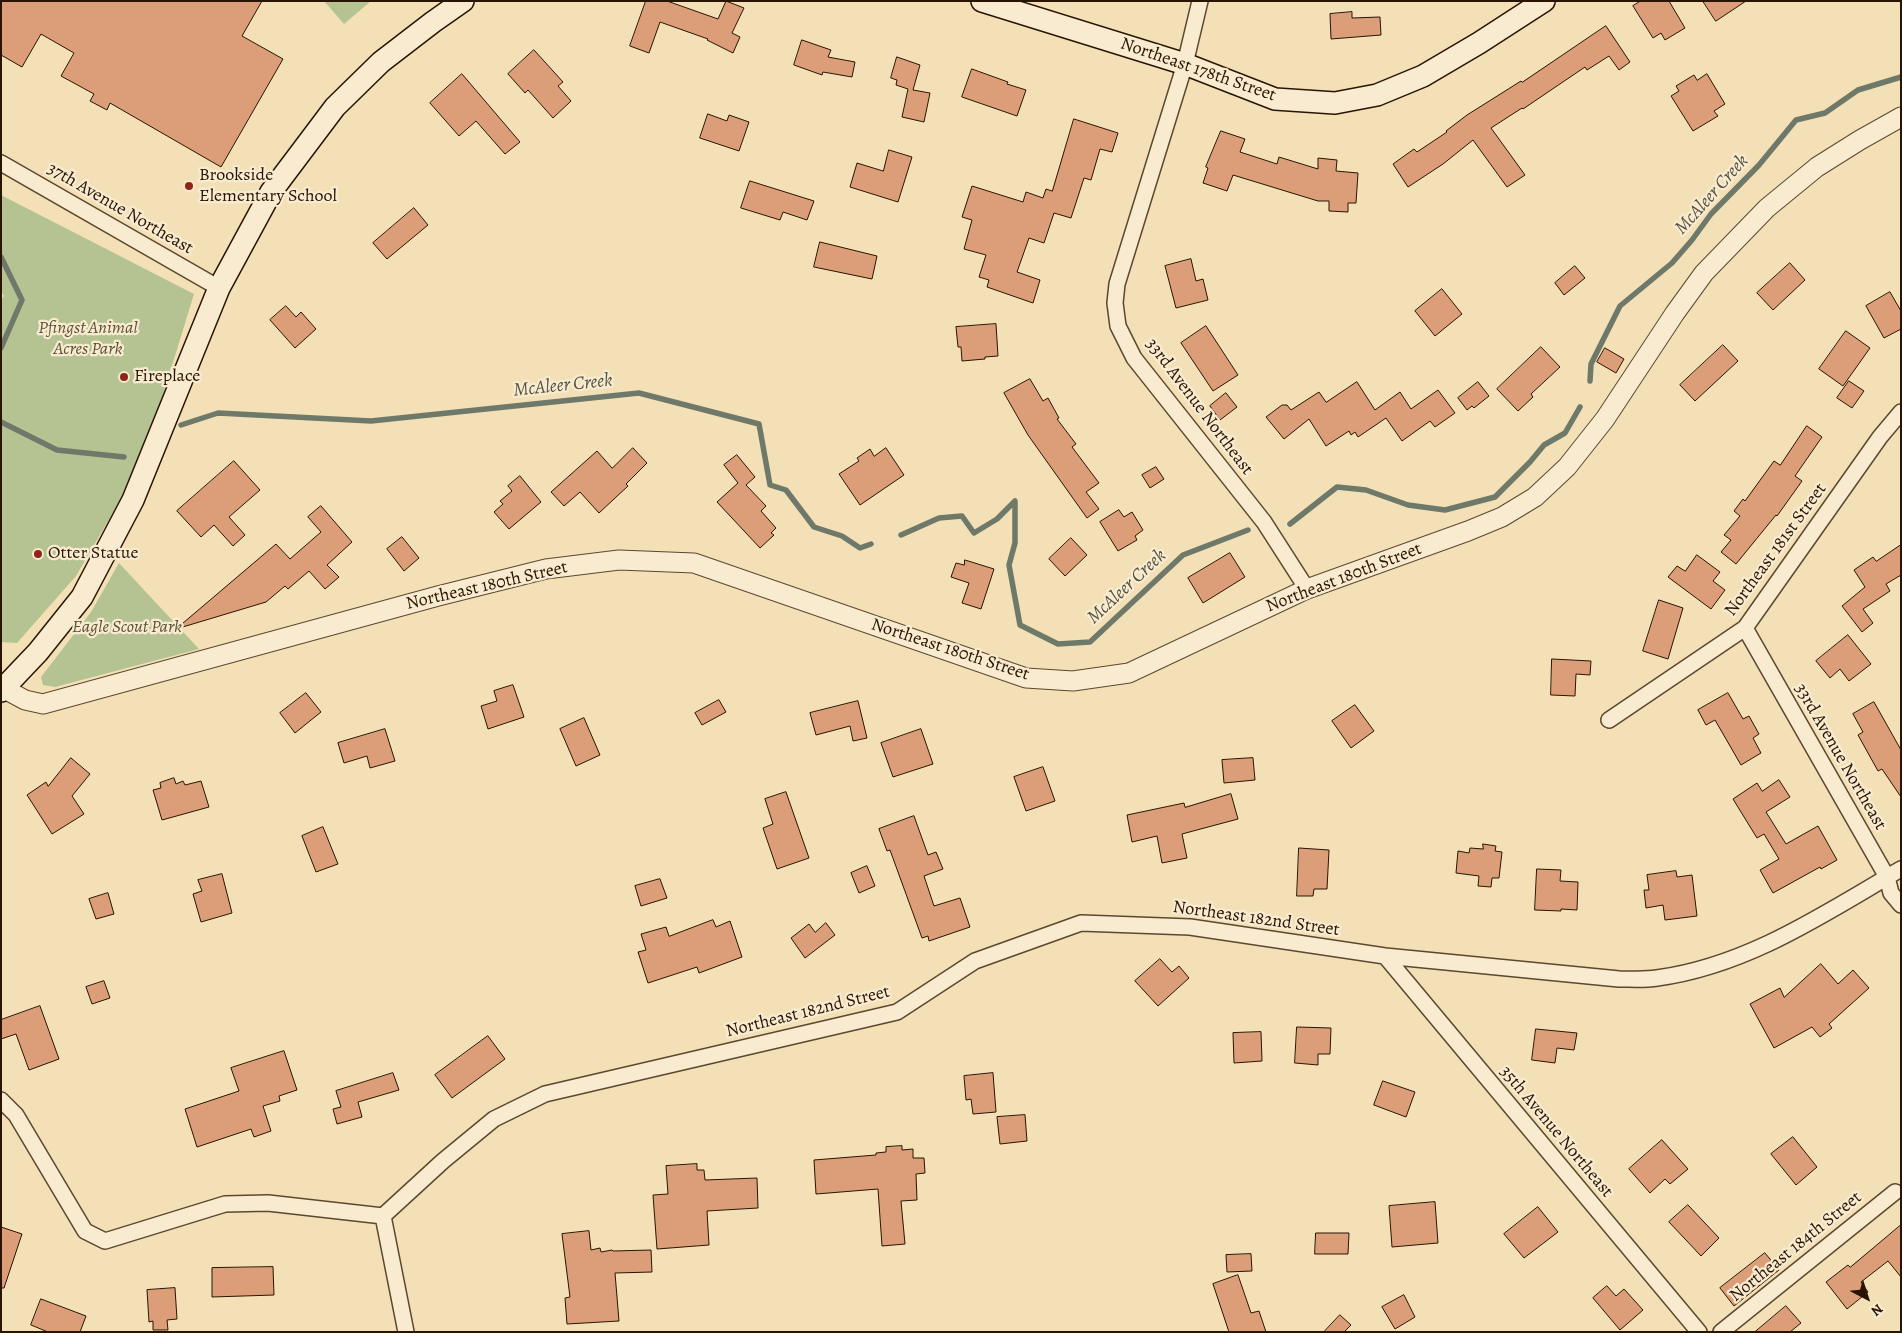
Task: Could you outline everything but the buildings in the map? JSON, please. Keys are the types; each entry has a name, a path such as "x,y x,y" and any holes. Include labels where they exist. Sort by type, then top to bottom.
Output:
{"main road":[{"path":"2,689 38,652 82,597 133,500 219,288 271,192 335,107 381,62 463,1"},
{"name":"Northeast 178th Street","path":"982,1 1185,64 1275,99 1335,103 1377,95 1424,76 1544,1"}],"street":[{"name":"33rd Avenue Northeast","path":"1200,1 1185,64 1117,284 1115,303 1118,326 1134,358 1264,522 1308,589"},
{"name":"Northeast 180th Street","path":"2,689 25,700 43,704 438,596 546,569 619,560 694,563 1026,678 1073,681 1129,673 1308,589 1468,531 1502,517 1534,497 1567,467 1605,419 1675,313 1704,273 1767,208 1817,167 1901,117"},
{"name":"37th Avenue Northeast","path":"1,163 219,288"},
{"name":"Northeast 181st Street","path":"1609,720 1745,628 1880,437 1901,412"},
{"name":"33rd Avenue Northeast","path":"1745,628 1887,877 1891,893 1901,905"},
{"name":"Northeast 182nd Street","path":"383,1216 443,1161 494,1119 545,1094 896,1012 975,961 1080,923 1190,926 1385,956 1619,979 1657,978 1716,965 1776,941 1901,870"},
{"name":"35th Avenue Northeast","path":"1385,956 1699,1332"},
{"path":"1,1100 16,1115 86,1230 104,1241 225,1204 268,1204 383,1216 406,1332"},
{"name":"Northeast 184th Street","path":"1721,1332 1895,1192"}],"green space":[{"path":"324,1 371,1 344,24"},
{"name":"Pfingst Animal Acres Park","path":"1,195 194,294 142,463 76,576 17,643 1,642 1,300 4,296 1,291"},
{"name":"Eagle Scout Park","path":"119,563 199,649 55,687 43,685 41,677 91,612"}],"waterway":[{"name":"McAleer Creek","path":"1590,381 1591,364 1620,306 1672,263 1711,214 1759,165 1796,120 1825,113 1858,90 1901,77"},
{"path":"1,257 22,300 1,348"},
{"name":"McAleer Creek","path":"181,425 218,413 371,421 639,393 759,424 770,485 786,490 814,527 842,536 860,548 871,544"},
{"name":"McAleer Creek","path":"1290,524 1337,487 1366,490 1408,505 1445,510 1495,497 1544,445 1565,433 1580,407"},
{"name":"McAleer Creek","path":"1,422 57,450 124,457"},
{"name":"McAleer Creek","path":"901,535 939,518 962,516 974,533 997,519 1015,501 1015,543 1009,565 1020,625 1058,644 1090,642 1183,555 1248,530"}],"place":[{"name":"Brookside Elementary School","path":"189,186"},
{"name":"Fireplace","path":"124,377"},
{"name":"Otter Statue","path":"38,554"}]}
